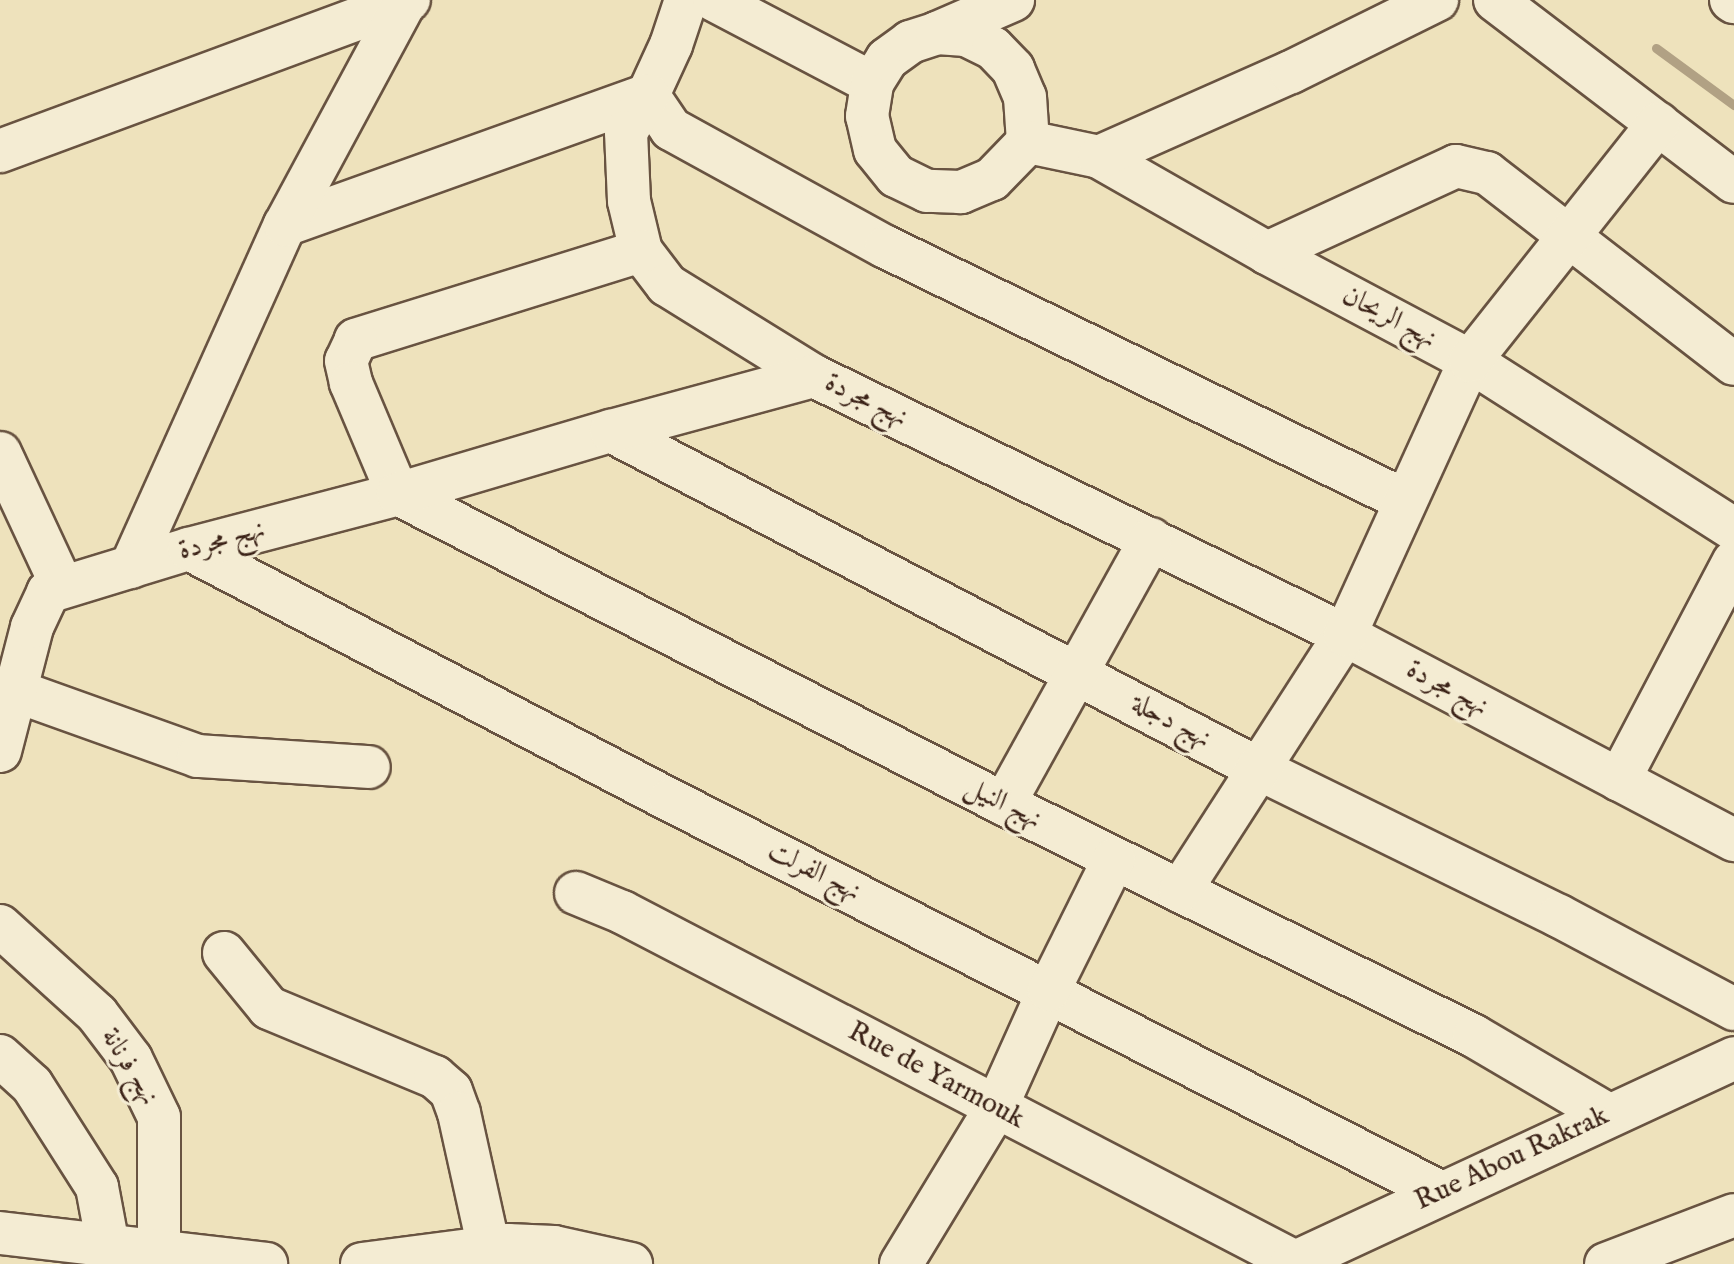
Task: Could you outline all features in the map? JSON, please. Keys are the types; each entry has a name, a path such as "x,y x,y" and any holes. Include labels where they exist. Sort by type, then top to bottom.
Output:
{"street":[{"path":"0,151 407,0"},
{"path":"131,567 285,225 407,0"},
{"path":"686,0 671,45 648,95 626,132 629,201 641,251 667,285 814,376"},
{"path":"714,0 872,83"},
{"path":"937,33 966,35 993,48 1013,69 1025,97 1028,142 992,179 961,192 927,191 896,176 875,150 867,116 872,83 887,59 910,42 1013,0"},
{"path":"1099,157 1291,72 1437,0"},
{"path":"1495,0 1734,182"},
{"path":"285,225 648,95"},
{"path":"648,95 671,129 886,247 1404,500"},
{"path":"1180,891 1345,635 1470,361 1658,124"},
{"name":"نهج الريحان","path":"1028,142 1099,157 1267,253 1470,361 1734,529"},
{"path":"1267,253 1456,166 1487,173 1734,364"},
{"path":"886,247 914,185"},
{"path":"398,494 351,383 346,361 356,340 641,251"},
{"name":"نهج مجردة","path":"62,586 814,376 1345,635 1734,840"},
{"name":"نهج دجلة","path":"611,431 1257,768 1559,916 1734,1009"},
{"path":"0,453 62,586 48,592 39,607 0,751"},
{"name":"نهج النيل","path":"398,494 1004,804 1474,1036 1607,1114"},
{"path":"1004,804 1075,671 1151,539"},
{"name":"نهج الفرلت","path":"189,549 670,800 1049,990 1440,1192"},
{"path":"1619,780 1734,561"},
{"path":"16,691 198,756 369,767"},
{"path":"901,1264 996,1108 1049,990 1114,859"},
{"name":"Rue de Yarmouk","path":"576,893 622,912 1293,1263"},
{"name":"نهج فرنانة","path":"0,926 97,1014 131,1059 159,1117 159,1252"},
{"path":"224,953 269,1008 435,1077 451,1091 459,1113 489,1248"},
{"path":"0,1056 32,1085 97,1187 108,1246"},
{"name":"Rue Abou Rakrak","path":"1293,1263 1607,1114 1734,1058"},
{"path":"1606,1264 1734,1215"},
{"path":"25,1244 108,1246 266,1264"},
{"path":"362,1264 489,1248 554,1247 631,1264"}],"waterway":[{"path":"1656,48 1734,105"}]}
